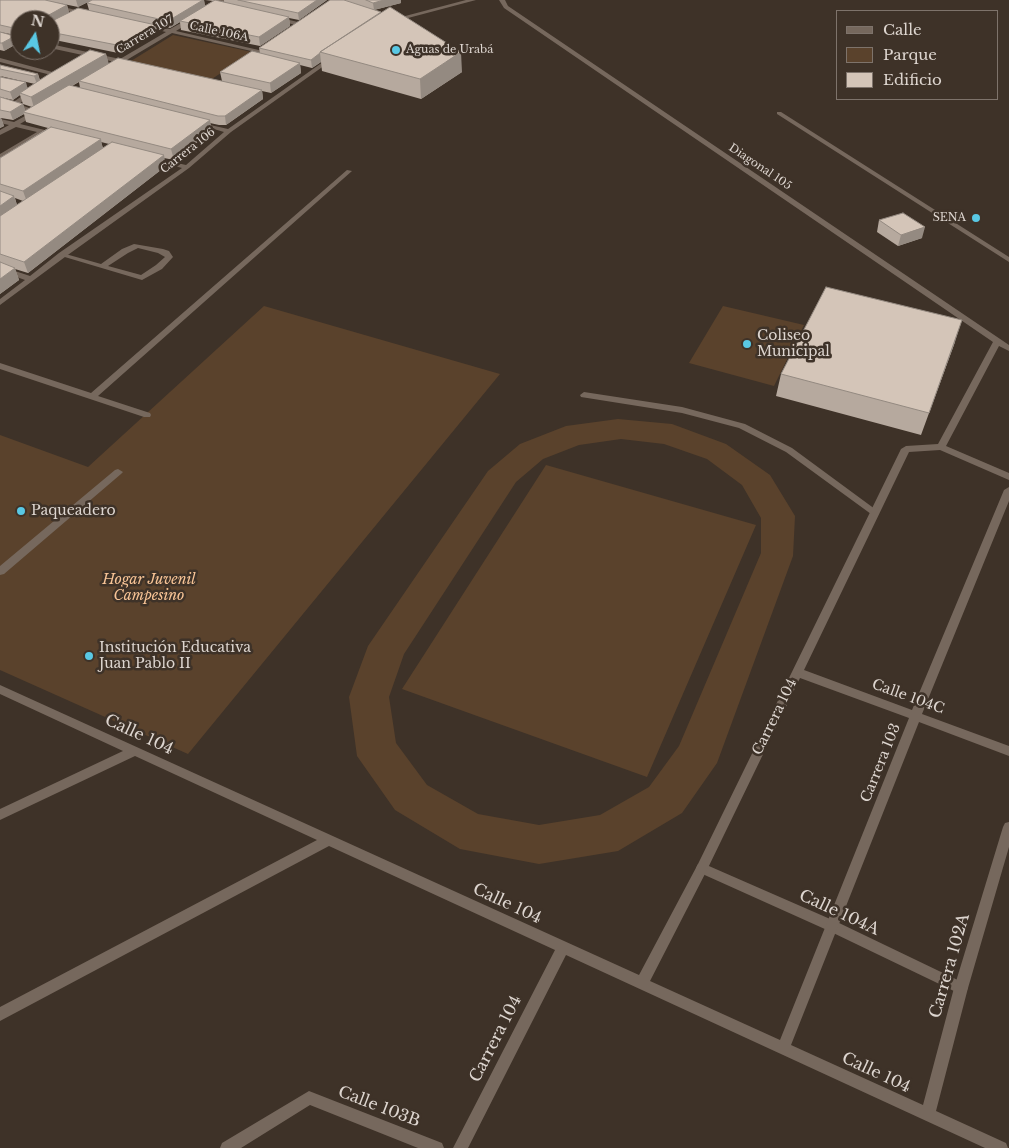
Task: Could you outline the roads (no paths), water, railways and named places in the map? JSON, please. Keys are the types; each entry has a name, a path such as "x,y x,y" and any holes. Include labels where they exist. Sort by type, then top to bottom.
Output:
{"street":[{"path":"28,0 79,11 87,10"},
{"path":"384,21 473,0"},
{"name":"Diagonal 105","path":"502,0 506,7 1009,349"},
{"path":"208,3 224,4"},
{"path":"200,14 216,5"},
{"path":"72,15 79,11"},
{"name":"Carrera 107","path":"103,72 193,18"},
{"path":"272,18 300,24"},
{"path":"292,30 307,20"},
{"name":"Calle 106A","path":"134,23 260,51"},
{"path":"250,57 268,46"},
{"path":"60,48 129,64"},
{"name":"Carrera 106","path":"0,303 62,255 187,167 274,98 336,56"},
{"path":"0,60 54,74 54,78 42,85"},
{"path":"303,70 312,72"},
{"path":"28,86 37,88 11,103 35,112"},
{"path":"266,96 274,98"},
{"path":"0,133 42,108"},
{"path":"780,113 1009,260"},
{"path":"0,121 60,135"},
{"path":"192,122 230,131"},
{"path":"0,157 42,131"},
{"path":"142,155 187,167"},
{"path":"92,397 349,171"},
{"path":"62,255 102,268 142,278 159,268 169,257 160,250 137,246 125,251 102,268"},
{"path":"0,268 31,279"},
{"path":"997,341 941,447 1009,477"},
{"path":"0,366 147,415"},
{"path":"584,395 682,410 742,426 789,450 874,512"},
{"name":"Carrera 104","path":"642,983 702,868 906,449 941,447"},
{"path":"0,571 118,472"},
{"name":"Carrera 103","path":"784,1048 915,716 1009,490"},
{"name":"Calle 104C","path":"796,672 1009,751"},
{"name":"Calle 104","path":"0,689 1001,1148"},
{"path":"0,815 134,750"},
{"name":"Carrera 102A","path":"928,1114 961,988 1009,827"},
{"path":"0,1014 330,840"},
{"name":"Calle 104A","path":"702,868 832,926 961,988"},
{"name":"Carrera 104","path":"460,1148 563,947"},
{"name":"Calle 103B","path":"227,1148 309,1098 436,1148"}],"place":[{"name":"Aguas de Urabá","path":"396,50"},
{"name":"SENA","path":"976,218"},
{"name":"Coliseo Municipal","path":"747,344"},
{"name":"Paqueadero","path":"21,511"},
{"name":"Institución Educativa Juan Pablo II","path":"89,656"}],"park label":[{"name":"Hogar Juvenil Campesino","path":"149,588"}]}
